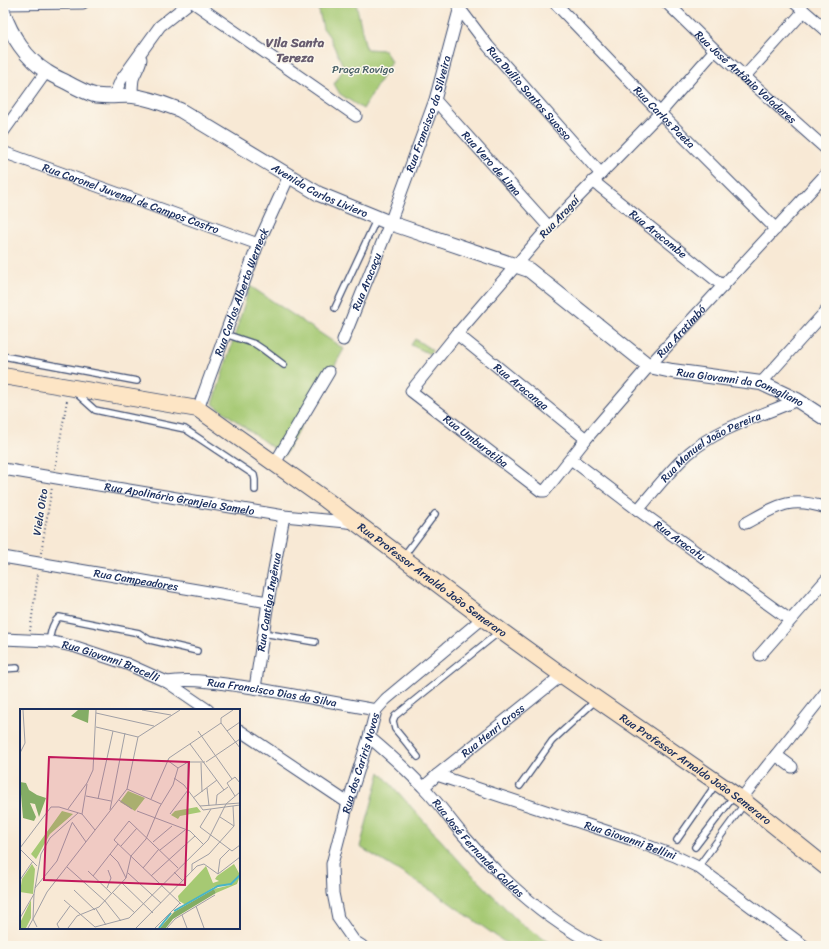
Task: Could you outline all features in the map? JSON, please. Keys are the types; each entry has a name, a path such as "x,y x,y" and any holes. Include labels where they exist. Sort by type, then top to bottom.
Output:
{"main road":[{"name":"Rua Professor Arnaldo João Semeraro","path":"3,376 198,409 357,523 483,618 740,799 826,867"}],"street":[{"path":"3,4 83,3"},
{"path":"114,96 121,80 142,53 160,26 189,3"},
{"path":"194,3 356,116"},
{"name":"Rua Carlos Paeta","path":"555,3 660,113 776,229"},
{"name":"Rua José Antônio Valadares","path":"667,3 715,50 826,149"},
{"path":"795,3 826,30"},
{"name":"Rua Francisco da Silveira","path":"390,223 435,100 461,6"},
{"name":"Rua Duílio Santos Suosso","path":"461,6 488,46 597,178"},
{"path":"745,76 804,11"},
{"name":"Avenida Carlos Liviero","path":"3,12 14,37 46,72 94,95 132,96 149,99 180,110 319,194 390,223 529,270 649,366"},
{"name":"Rua Aragaí","path":"411,391 457,334 549,227 660,113 715,50"},
{"path":"132,96 133,78 140,64 142,53"},
{"path":"3,132 46,72"},
{"name":"Rua Vero de Lima","path":"435,100 549,227"},
{"name":"Rua Coronel Juvenal de Campos Castro","path":"3,152 258,244"},
{"name":"Rua Aratimbó","path":"542,490 547,489 586,439 649,366 826,174"},
{"name":"Rua Carlos Alberto Werneck","path":"198,409 258,244 289,176"},
{"name":"Rua Aracambe","path":"597,178 723,286"},
{"name":"Rua Aracaçu","path":"343,340 390,223"},
{"path":"761,383 826,311"},
{"name":"Rua Aracanga","path":"457,334 586,439"},
{"name":"Rua Giovanni da Conegliano","path":"649,366 672,371 761,383 797,400 826,419"},
{"path":"275,463 329,372"},
{"name":"Rua Umburatiba","path":"411,391 542,490"},
{"name":"Rua Manuel João Pereira","path":"638,510 670,473 690,453 715,436 741,423 797,400"},
{"name":"Rua Aracatu","path":"571,459 638,510 790,620"},
{"name":"Rua Apolinário Granjeia Samelo","path":"3,469 284,516 357,523"},
{"path":"746,523 775,507 791,503 801,502 826,508"},
{"name":"Rua Cantiga Ingênua","path":"255,688 268,602 284,516"},
{"name":"Rua Campeadores","path":"3,557 268,602"},
{"path":"760,655 826,580"},
{"name":"Rua dos Cariris Novos","path":"362,946 354,941 338,918 333,894 332,864 348,803 376,710 386,699 483,618"},
{"name":"Rua Giovanni Bracelli","path":"3,639 49,641 76,647 127,664 167,682 207,709"},
{"name":"Rua Henri Cross","path":"424,787 562,674"},
{"name":"Rua Francisco Dias da Silva","path":"167,682 188,680 255,688 376,710"},
{"path":"740,799 826,692"},
{"path":"240,731 348,803"},
{"name":"Rua José Fernandes Caldas","path":"369,737 424,787 464,836 501,875 549,917 571,932 597,946"},
{"path":"776,755 792,767"},
{"name":"Rua Giovanni Bellini","path":"437,775 630,839 675,856 698,867 804,946"}],"lane":[{"path":"335,308 377,218"},
{"path":"225,334 255,344 284,365"},
{"path":"3,356 137,382"},
{"path":"70,387 95,410 184,429 254,475 256,480 255,490"},
{"path":"403,557 435,514"},
{"path":"49,641 55,620 59,617 139,633 150,640 197,651"},
{"path":"418,757 395,729 393,721 395,716 501,630"},
{"path":"263,633 315,642"},
{"path":"3,669 16,668"},
{"path":"520,786 552,741 597,699"},
{"path":"677,840 692,816 717,783"},
{"path":"695,847 740,799"},
{"path":"698,867 740,799"}],"path":[{"name":"Viela Oito","path":"29,639 39,564 70,387"}],"green space":[{"name":"Praça Rovigo","path":"317,3 356,3 366,49 385,50 391,62 363,109 340,94 334,84 344,68 329,36 323,28"},
{"path":"250,286 344,349 284,456 213,404"},
{"path":"415,339 432,350 430,354 411,345"},
{"path":"380,772 463,865 519,922 554,946 510,946 440,896 360,847"}],"district":[{"name":"Vila Santa Tereza","path":"295,50"}]}
